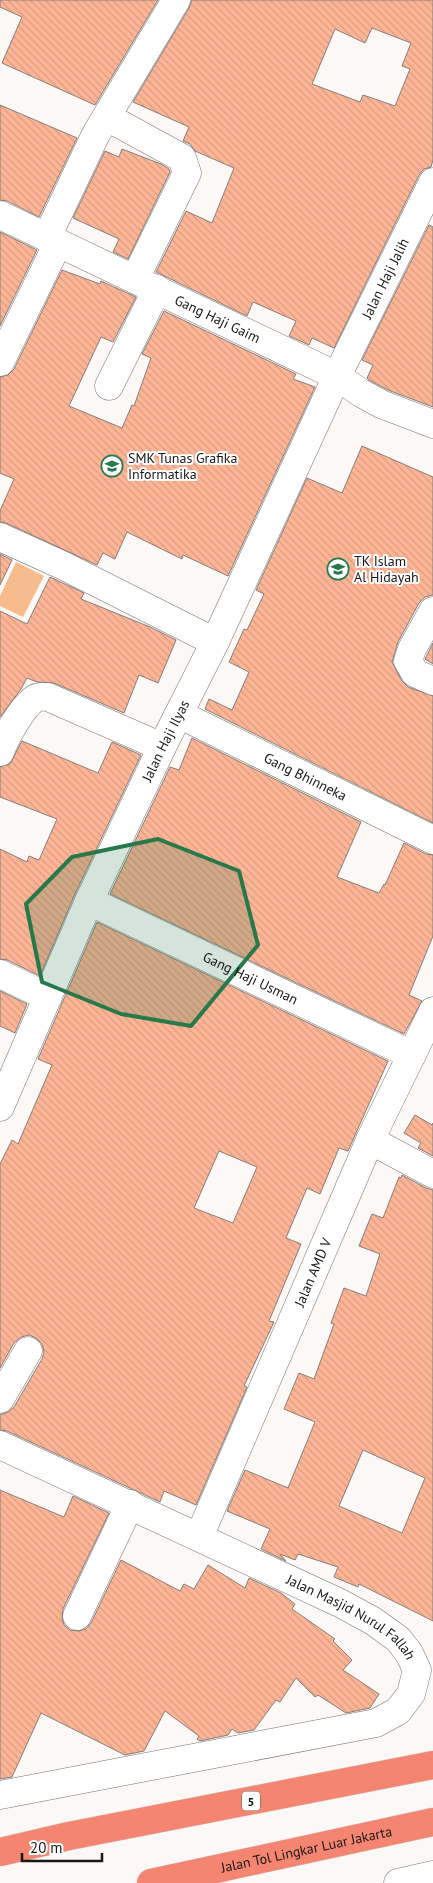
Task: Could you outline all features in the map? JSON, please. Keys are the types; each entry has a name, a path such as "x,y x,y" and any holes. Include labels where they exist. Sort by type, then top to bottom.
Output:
{"highway":[{"name":"5","path":"0,1852 69,1836 433,1765"},
{"name":"Jalan Tol Lingkar Luar Jakarta","path":"150,1883 433,1822"}],"street":[{"path":"0,362 53,240 96,134 176,0"},
{"path":"107,117 182,158 187,173 109,386"},
{"name":"Jalan Haji Jalih","path":"337,376 433,182"},
{"name":"Gang Haji Gaim","path":"0,215 337,376 381,404 433,424"},
{"name":"Jalan Haji Ilyas","path":"0,1107 89,901 162,747 215,642 337,376"},
{"path":"0,537 64,566 215,642"},
{"path":"433,611 412,649 408,661 415,673 433,681"},
{"path":"0,752 14,724 32,701 38,697 48,697 162,747"},
{"name":"Gang Bhinneka","path":"179,714 433,840"},
{"name":"Gang Haji Usman","path":"89,901 412,1055"},
{"path":"0,974 48,997"},
{"name":"Jalan AMD V","path":"199,1537 370,1140 433,1011"},
{"path":"370,1140 433,1174"},
{"path":"0,1399 28,1352"},
{"name":"Jalan Masjid Nurul Fallah","path":"0,1445 342,1604 373,1621 398,1639 425,1673 398,1711 376,1723 0,1795"},
{"path":"77,1616 130,1504"},
{"path":"398,1883 433,1875"}],"highlighted area":[{"path":"158,839 239,871 258,945 191,1026 121,1014 42,982 26,904 72,857"}],"shaded area":[{"path":"16,562 44,576 23,617 0,606 0,596"}],"building":[{"path":"0,0 158,0 95,105 2,63 22,17 0,7"},
{"path":"192,0 433,0 433,160 431,167 424,169 419,175 334,348 312,338 309,345 289,336 296,321 253,302 247,316 156,272 186,211 212,223 234,168 195,151 190,144 183,141 189,127 133,102","holes":["372,28 411,43 402,66 410,69 395,106 363,95 360,102 312,84 335,29 365,43"]},
{"path":"0,105 77,138 39,217 7,201 0,200"},
{"path":"122,149 161,164 169,169 170,172 128,259 113,252 119,239 73,218 105,151 119,157"},
{"path":"429,225 433,227 433,407 388,390 369,380 367,378 373,365 362,360"},
{"path":"0,232 37,250 0,326"},
{"path":"62,270 100,284 101,281 136,297 113,342 101,337 69,406 122,428 132,405 134,406 151,358 142,354 164,311 296,374 293,379 315,387 228,576 183,555 182,559 127,532 115,559 103,553 97,565 6,523 0,522 0,511 14,479 0,473 0,377 8,375 14,369"},
{"path":"362,446 433,477 433,595 425,597 419,603 398,642 392,662 402,681 408,687 433,696 433,823 205,709 209,699 232,710 249,672 229,662 244,629 247,630 264,594 256,590 307,478 342,493"},
{"path":"0,554 12,560 0,585"},
{"path":"50,577 84,593 81,599 150,627 176,640 158,683 139,675 124,713 54,683 37,682 27,678 0,717 0,611 27,624"},
{"path":"433,643 433,664 425,659"},
{"path":"192,738 361,822 337,877 379,893 385,885 404,843 426,854 433,855 433,936 409,995 422,1001 404,1034 110,894 170,767 179,770"},
{"path":"22,741 98,773 112,742 141,755 75,894 40,976 7,960 0,959 0,849 27,862 29,856 39,860 57,819 0,797 0,767 10,764"},
{"path":"97,922 388,1061 348,1151 339,1148 320,1194 307,1188 286,1238 301,1244 269,1321 274,1322 244,1386 247,1387 196,1505 164,1491 160,1502 7,1431 0,1430 0,1415 14,1407 42,1359 44,1352 42,1344 36,1338 29,1335 21,1337 14,1343 0,1368 0,1164 12,1140 18,1144 52,1065 38,1059","holes":["219,1151 257,1167 233,1223 194,1208"]},
{"path":"0,991 27,1004 15,1033 0,1026"},
{"path":"415,1115 432,1125 433,1123 433,1156 418,1148 421,1143 404,1133"},
{"path":"402,1175 433,1190 433,1621 359,1584 358,1587 334,1577 338,1567 298,1554 295,1560 280,1554 286,1561 261,1549 270,1529 227,1511 245,1470 288,1488 315,1422 284,1409 299,1373 314,1379 334,1324 331,1323 344,1288 366,1296 380,1254 359,1246 372,1214 383,1218 399,1177 401,1178","holes":["363,1450 425,1478 402,1533 339,1506"]},
{"path":"0,1490 64,1517 73,1496 109,1513 63,1609 62,1618 64,1625 70,1630 79,1631 86,1629 91,1623 121,1560 180,1591 184,1584 194,1589 208,1565 245,1588 249,1578 281,1593 295,1604 292,1609 335,1639 333,1641 352,1660 343,1670 379,1694 370,1708 346,1713 318,1695 315,1697 296,1678 280,1702 276,1700 254,1730 238,1733 232,1729 228,1735 200,1741 197,1739 199,1736 165,1711 144,1751 125,1755 41,1713 12,1777 0,1779"}],"place":[{"name":"SMK Tunas Grafika Informatika","path":"112,466"},
{"name":"TK Islam Al Hidayah","path":"338,569"}]}
